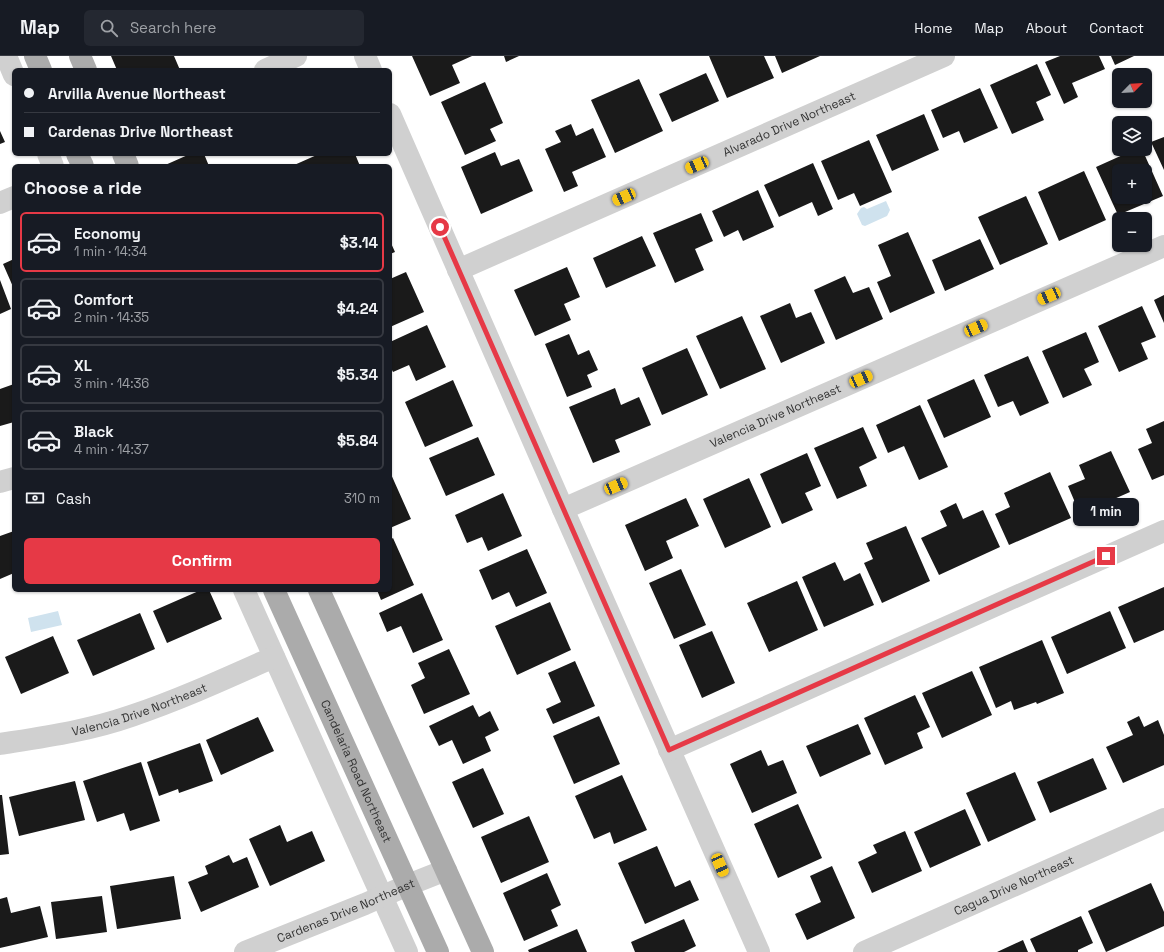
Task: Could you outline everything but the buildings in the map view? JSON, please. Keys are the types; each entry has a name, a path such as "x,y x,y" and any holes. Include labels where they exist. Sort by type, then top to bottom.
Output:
{"main road":[{"path":"35,56 40,68"},
{"path":"80,56 85,68"},
{"name":"Candelaria Road Northeast","path":"275,592 438,952"},
{"path":"320,592 483,952"}],"street":[{"path":"6,56 12,70"},
{"path":"269,68 296,56"},
{"path":"365,56 370,68"},
{"name":"Alvarado Drive Northeast","path":"458,270 944,56"},
{"path":"392,119 759,952"},
{"path":"0,203 12,198"},
{"name":"Valencia Drive Northeast","path":"563,509 1164,246"},
{"path":"0,482 12,479"},
{"path":"669,750 1164,531"},
{"path":"245,592 407,952"},
{"name":"Valencia Drive Northeast","path":"0,744 84,730 130,717 174,700 274,657"},
{"name":"Cagua Drive Northeast","path":"864,952 1164,819"},
{"name":"Cardenas Drive Northeast","path":"245,952 446,870"}],"water":[{"path":"886,201 890,210 887,216 865,226 862,225 857,214 861,208 864,207 867,209"},
{"path":"58,611 62,625 31,632 28,618"}],"route":[{"path":"440,227 669,750 1106,556"}]}
